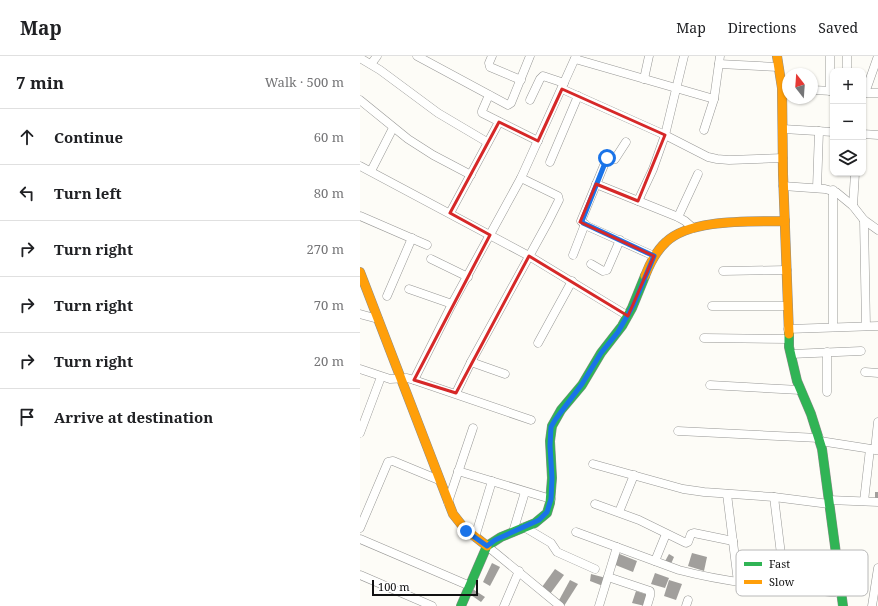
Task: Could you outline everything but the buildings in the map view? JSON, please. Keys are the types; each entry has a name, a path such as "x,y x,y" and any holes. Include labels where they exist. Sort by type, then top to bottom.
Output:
{"street":[{"path":"372,64 376,56"},
{"path":"417,56 509,105 530,56"},
{"path":"491,56 489,64 490,67 521,80"},
{"path":"644,79 649,56"},
{"path":"638,201 653,169 665,135 684,56"},
{"path":"776,56 782,79"},
{"path":"830,56 830,68"},
{"path":"847,56 847,68"},
{"path":"866,88 878,56"},
{"path":"414,380 452,304 521,178 575,57 714,99"},
{"path":"360,58 372,64 438,113 487,142"},
{"path":"704,130 714,99 719,60 778,67"},
{"path":"530,100 540,79 543,76 563,86 578,96 665,135 708,157 729,160 783,158"},
{"path":"818,90 830,91"},
{"path":"866,93 878,94"},
{"path":"490,95 481,112 483,114 538,141"},
{"path":"550,162 578,96"},
{"path":"360,101 393,128 419,146 471,175"},
{"path":"784,104 783,158 789,338 791,354 800,390 820,439 824,457 835,550"},
{"path":"450,213 499,122"},
{"path":"371,171 393,128"},
{"path":"783,128 830,132"},
{"path":"817,188 819,131"},
{"path":"866,134 878,135"},
{"path":"626,142 615,158 608,156 582,221 585,224 654,256"},
{"path":"360,166 529,256 628,316"},
{"path":"678,217 698,174"},
{"path":"853,206 855,176"},
{"path":"456,393 471,362 548,222 559,198 521,178"},
{"path":"596,184 678,217 693,228"},
{"path":"784,186 833,190 853,206 864,220 878,230"},
{"path":"833,190 833,327"},
{"path":"360,216 427,245"},
{"path":"864,220 866,326"},
{"path":"461,606 487,546 495,540 543,517 547,512 551,499 551,427 582,384 595,361 618,332 628,316 654,256 669,239 693,228 728,223 785,221"},
{"path":"573,255 585,224"},
{"path":"387,296 412,238"},
{"path":"591,264 603,270 607,270 620,240"},
{"path":"431,258 468,277"},
{"path":"723,271 787,270"},
{"path":"360,272 439,480 458,523 559,605"},
{"path":"538,343 572,281"},
{"path":"409,289 452,304"},
{"path":"712,306 788,306"},
{"path":"360,314 378,319"},
{"path":"788,329 878,326"},
{"path":"704,338 789,338"},
{"path":"791,354 862,351"},
{"path":"827,352 827,392"},
{"path":"471,362 505,374"},
{"path":"360,369 390,379 414,380 456,393 531,420"},
{"path":"865,372 878,373"},
{"path":"361,430 381,377"},
{"path":"710,385 800,390"},
{"path":"864,501 878,422"},
{"path":"448,502 473,428"},
{"path":"678,431 820,439 874,450"},
{"path":"360,528 388,462 393,461 439,480"},
{"path":"593,464 683,489 829,502 878,502"},
{"path":"458,471 551,499"},
{"path":"619,512 634,475"},
{"path":"475,537 492,481"},
{"path":"513,532 526,492"},
{"path":"727,494 736,566"},
{"path":"774,497 780,550"},
{"path":"595,504 639,520 686,543 688,542 690,534 694,533 733,541"},
{"path":"524,527 551,543 557,552 595,568"},
{"path":"576,532 679,570 696,575 736,582"},
{"path":"654,561 666,534"},
{"path":"360,539 470,586"},
{"path":"599,606 617,547"},
{"path":"872,606 878,568"},
{"path":"504,606 519,572"},
{"path":"360,575 432,606"},
{"path":"608,577 650,591 647,606"},
{"path":"841,596 843,606"}],"highlighted area":[{"path":"562,89 665,135 638,201 596,184 580,222 654,256 628,316 529,256 456,393 414,380 490,235 450,213 499,122 538,141"}],"traffic: fast":[{"path":"461,606 487,546 501,537 535,523 547,513 550,503 552,478 550,441 552,426 561,410 582,385 601,353 622,326 632,308 645,276"},
{"path":"789,334 789,347 797,381 811,414 822,449 836,550"},
{"path":"842,596 843,606"}],"traffic: slow":[{"path":"777,56 782,88 783,174 789,334"},
{"path":"645,276 659,249 677,234 706,225 722,223 785,221"},
{"path":"360,272 453,514 464,528 487,546"}],"route":[{"path":"466,531 487,546 490,542 539,520 547,512 551,499 552,478 550,446 551,427 582,384 595,361 618,332 628,316 654,256 583,223 582,221 607,158"}]}
